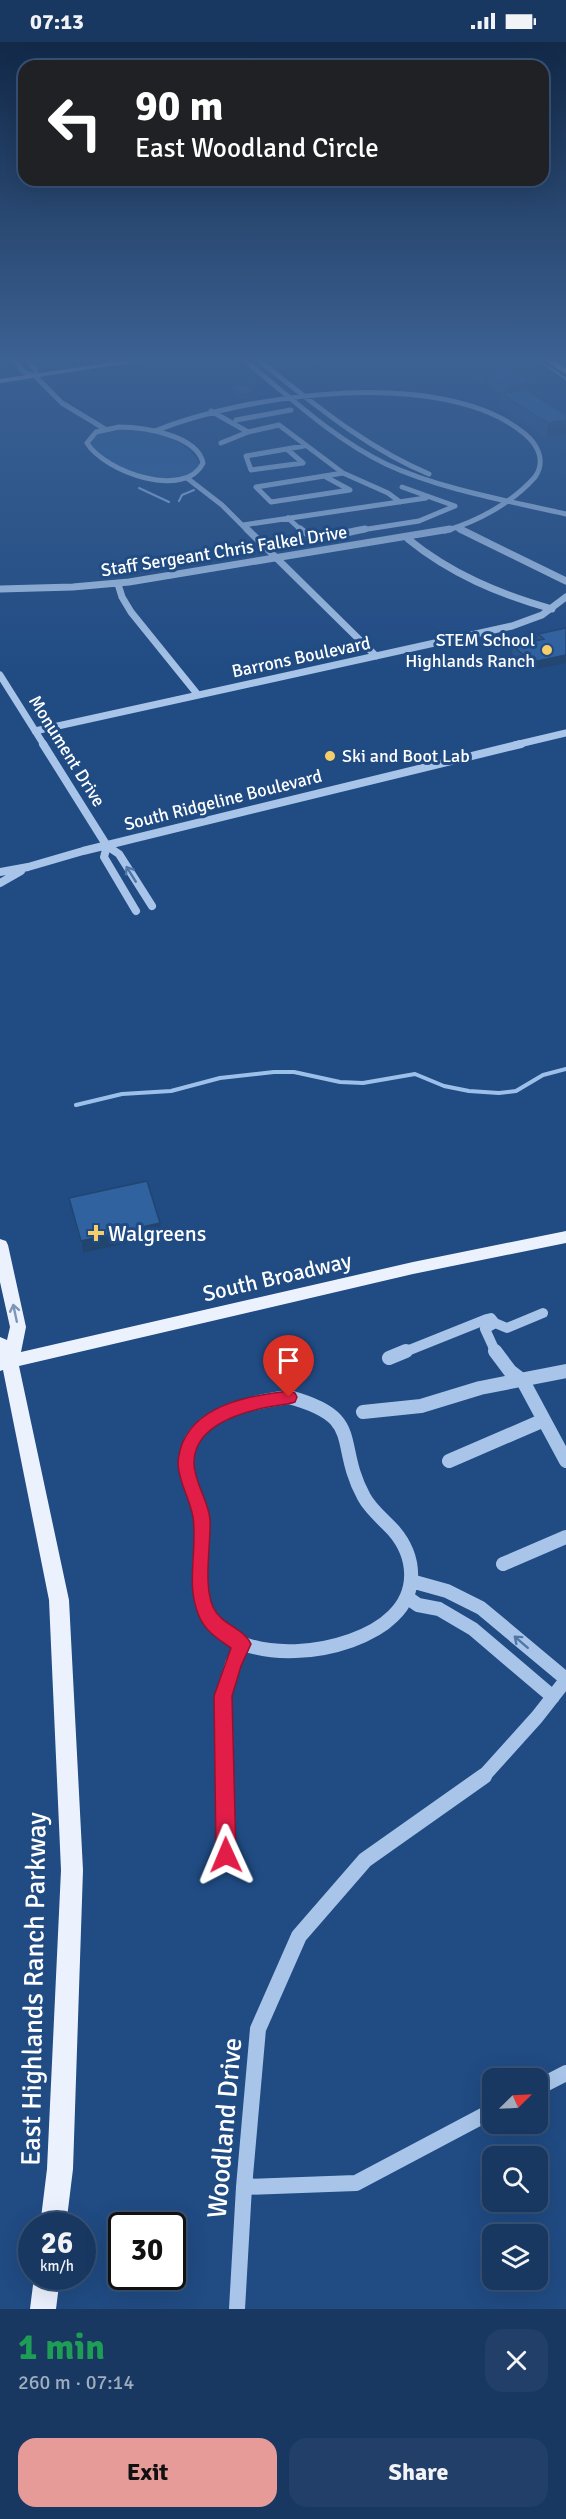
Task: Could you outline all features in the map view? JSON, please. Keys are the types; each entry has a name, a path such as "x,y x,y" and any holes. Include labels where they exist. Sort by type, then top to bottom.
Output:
{"main road":[{"name":"South Broadway","path":"3,1357 566,1237"},
{"path":"0,1245 18,1327 3,1357"},
{"name":"East Highlands Ranch Parkway","path":"3,1357 58,1600 72,1870 60,2169 55,2212"},
{"path":"43,2309 45,2290"}],"street":[{"path":"108,465 146,478 168,480 187,478 202,469 203,465"},
{"path":"249,465 251,470 290,465"},
{"path":"331,465 343,473 388,493 400,502"},
{"path":"387,465 442,486 566,514"},
{"path":"406,465 450,481 566,507"},
{"name":"Staff Sergeant Chris Falkel Drive","path":"0,589 118,584 408,539 457,528 490,514 508,501 534,479 539,465"},
{"path":"326,477 350,490 270,502 256,487 343,473"},
{"path":"187,478 213,496 376,656"},
{"path":"288,518 306,535 316,537 419,521 454,506 402,487"},
{"path":"243,525 429,497"},
{"path":"457,528 566,582"},
{"path":"408,539 431,557 480,584 552,609"},
{"path":"118,584 125,604 198,695"},
{"name":"Barrons Boulevard","path":"35,731 519,624 552,609 566,597"},
{"name":"Monument Drive","path":"0,675 107,846 119,854 152,906"},
{"name":"South Ridgeline Boulevard","path":"0,872 28,867 566,732"},
{"name":"Monument Drive","path":"107,846 104,857 136,911"},
{"name":"South Ridgeline Boulevard","path":"0,883 28,867"},
{"path":"389,1358 496,1323 543,1313"},
{"path":"496,1323 485,1329 495,1351 510,1371 523,1381 544,1420 561,1439 566,1461"},
{"path":"363,1412 421,1407 480,1388 566,1371"},
{"path":"289,1397 318,1405 328,1412 340,1424 346,1437 355,1478 364,1498 397,1535 407,1553 412,1569 408,1598 393,1618 373,1630 326,1649 268,1649 242,1644 217,1628 207,1614 200,1596 201,1517 191,1488 186,1463 191,1440 204,1426 222,1413 269,1400 289,1397"},
{"path":"449,1461 544,1420"},
{"path":"503,1564 566,1537"},
{"path":"411,1581 447,1591 481,1608 566,1679"},
{"path":"408,1598 418,1605 439,1610 472,1629 553,1697"},
{"path":"226,1855 223,1696 232,1664 242,1644"},
{"name":"Woodland Drive","path":"237,2309 244,2187 258,2030 299,1936 365,1860 479,1781 566,1679"},
{"path":"548,2082 566,2073"},
{"path":"244,2187 356,2183 482,2116"}],"shaded area":[{"path":"112,465 198,465 195,471 188,476 178,478 140,475"}],"building":[{"name":"STEM School Highlands Ranch","path":"566,628 566,655 532,662 513,646 544,639 538,634"},
{"name":"Walgreens","path":"147,1181 160,1223 81,1241 69,1198"}],"waterway":[{"path":"139,488 169,502"},
{"path":"179,501 182,495 194,490"},
{"path":"76,1105 122,1094 171,1091 220,1078 274,1072 294,1072 340,1082 363,1083 415,1074 444,1086 469,1091 499,1093 516,1091 543,1075 566,1069"}],"place":[{"name":"STEM School Highlands Ranch","path":"547,650"},
{"name":"Ski and Boot Lab","path":"330,756"},
{"name":"Walgreens","path":"96,1233"}],"route":[{"path":"226,1855 223,1696 232,1664 242,1644 217,1628 207,1614 200,1596 201,1517 191,1488 186,1463 191,1440 204,1426 222,1413 289,1397"}]}
